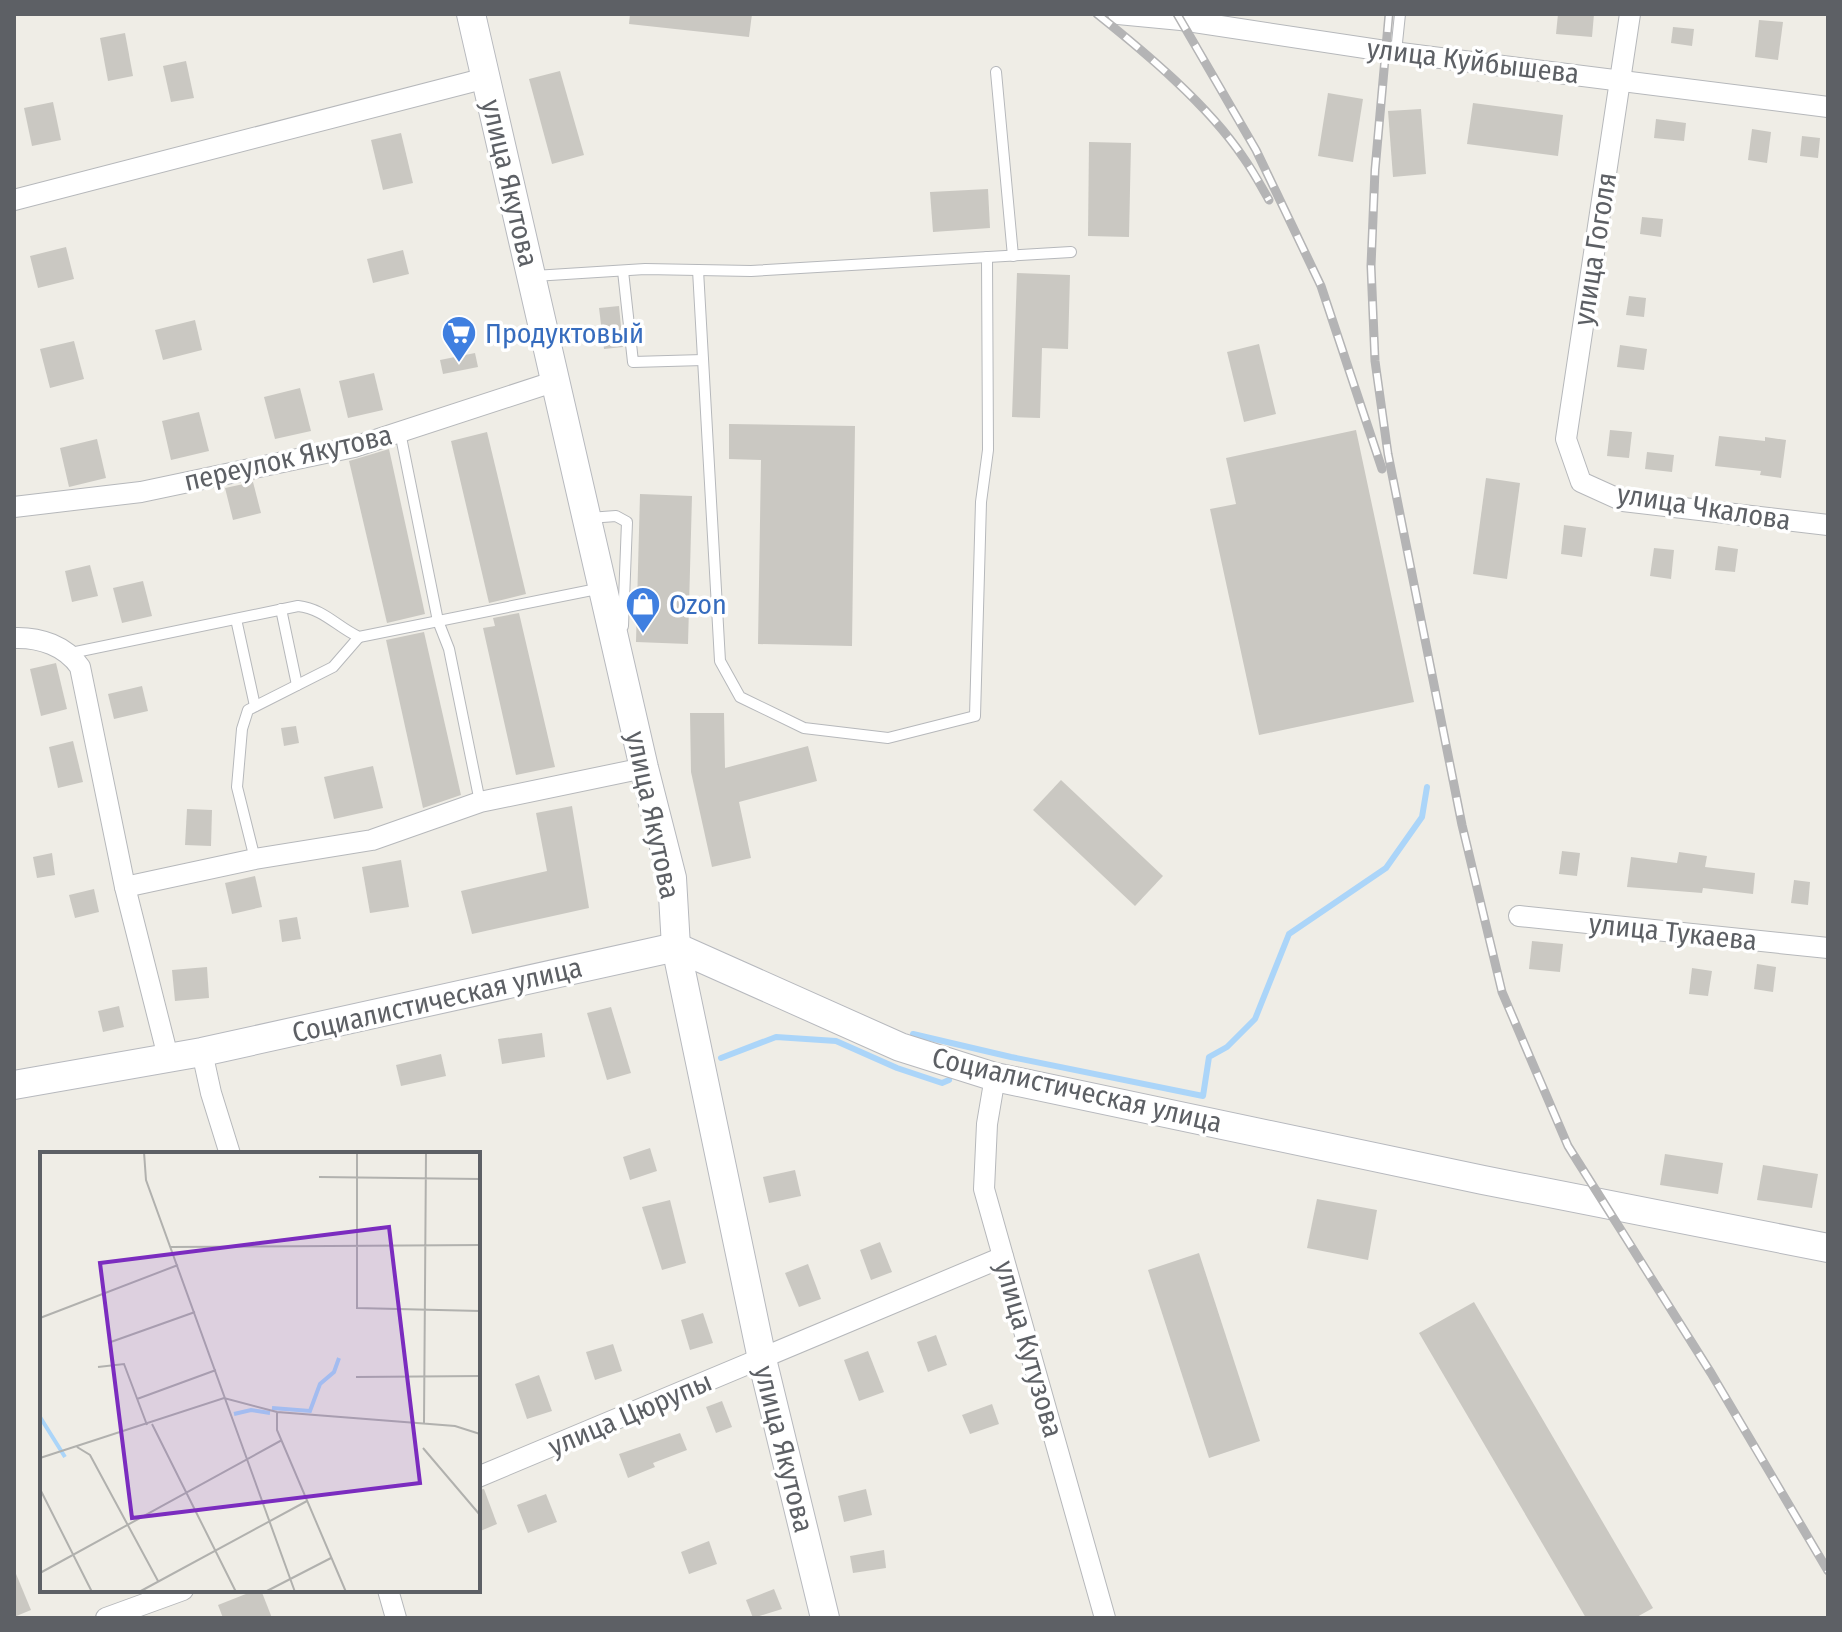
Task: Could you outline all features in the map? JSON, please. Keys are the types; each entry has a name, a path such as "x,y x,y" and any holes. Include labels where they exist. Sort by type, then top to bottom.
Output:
{"street":[{"name":"улица Якутова","path":"471,14 672,878 676,947 762,1359 825,1618"},
{"name":"улица Куйбышева","path":"1118,14 1219,20 1396,52 1828,107"},
{"name":"улица Гоголя","path":"1581,482 1566,439 1630,14"},
{"path":"14,200 486,78"},
{"name":"переулок Якутова","path":"14,507 141,492 354,447 556,381"},
{"name":"улица Чкалова","path":"1581,482 1623,501 1828,525"},
{"path":"14,638 49,643 71,653 80,667 125,887 168,1057"},
{"path":"125,887 255,859 372,840 480,802 644,768"},
{"name":"улица Тукаева","path":"1519,916 1828,948"},
{"name":"Социалистическая улица","path":"14,1085 202,1052 676,947 900,1047 995,1077 1483,1180 1828,1248"},
{"path":"202,1052 229,1152"},
{"name":"улица Кутузова","path":"995,1077 987,1124 984,1189 1105,1618"},
{"name":"улица Цюрупы","path":"480,1476 1003,1257"},
{"path":"106,1618 178,1592"},
{"path":"389,1592 396,1618"}],"lane":[{"path":"1396,52 1400,14"},
{"path":"996,72 1013,256"},
{"path":"532,276 623,271 751,271 1071,252"},
{"path":"698,270 720,661 740,697 804,728 888,738 975,716 981,502 988,450 987,257"},
{"path":"623,271 633,362 703,360"},
{"path":"400,432 438,621 449,649 480,802"},
{"path":"587,519 616,516 627,522 621,667"},
{"path":"71,653 298,606 311,608 329,617 342,630 359,637 603,588"},
{"path":"281,609 297,685"},
{"path":"236,619 255,706"},
{"path":"255,859 237,787 242,729 248,710 333,667 359,637"}],"building":[{"path":"630,14 752,14 749,37 629,24"},
{"path":"1558,14 1594,14 1592,37 1556,34"},
{"path":"1759,20 1783,22 1778,60 1755,57"},
{"path":"1673,27 1694,29 1692,46 1671,43"},
{"path":"125,33 133,76 108,81 100,38"},
{"path":"186,61 194,98 171,102 163,66"},
{"path":"560,71 584,155 552,164 529,79"},
{"path":"1328,93 1363,99 1353,162 1318,156"},
{"path":"53,102 61,140 32,146 24,108"},
{"path":"1473,103 1563,115 1558,156 1467,144"},
{"path":"1421,109 1426,174 1393,177 1388,111"},
{"path":"1656,119 1686,123 1684,141 1654,138"},
{"path":"1752,129 1771,132 1767,163 1748,160"},
{"path":"401,133 413,183 383,190 371,140"},
{"path":"1802,136 1820,138 1818,158 1800,156"},
{"path":"1089,142 1131,143 1129,237 1088,236"},
{"path":"988,189 990,228 933,232 930,192"},
{"path":"1642,217 1663,219 1661,237 1640,234"},
{"path":"66,247 74,279 38,288 30,256"},
{"path":"403,250 409,274 373,283 367,259"},
{"path":"1017,273 1070,275 1068,349 1042,348 1040,418 1012,417"},
{"path":"1629,296 1646,298 1644,317 1626,315"},
{"path":"619,306 623,347 604,349 599,308"},
{"path":"195,320 202,350 163,360 155,330"},
{"path":"74,341 84,379 50,388 40,349"},
{"path":"1259,344 1276,414 1244,422 1227,352"},
{"path":"1620,345 1647,349 1644,370 1617,367"},
{"name":"Продуктовый","path":"475,353 478,367 443,374 440,360"},
{"path":"374,373 383,410 348,418 339,381"},
{"path":"300,388 311,431 275,439 264,397"},
{"path":"199,412 209,451 171,460 162,421"},
{"path":"729,424 855,426 852,646 758,644 761,460 729,459"},
{"path":"1356,430 1414,702 1259,735 1210,509 1236,504 1226,458"},
{"path":"1610,430 1632,432 1629,458 1607,456"},
{"path":"487,432 526,594 489,603 451,441"},
{"path":"1719,436 1786,440 1781,478 1760,475 1761,471 1715,466"},
{"path":"97,439 106,478 69,487 60,448"},
{"path":"389,449 425,614 387,623 349,461"},
{"path":"1647,452 1674,455 1672,472 1645,469"},
{"path":"1486,478 1520,483 1507,579 1473,574"},
{"path":"253,482 261,513 233,520 225,488"},
{"path":"640,494 692,496 688,644 636,642"},
{"path":"1564,525 1586,528 1582,557 1561,554"},
{"path":"1718,546 1738,549 1735,572 1715,570"},
{"path":"1654,548 1674,550 1671,579 1650,576"},
{"path":"90,565 98,596 72,602 65,571"},
{"path":"143,581 152,616 122,623 113,588"},
{"path":"519,613 555,767 516,775 483,628 495,626 493,618"},
{"path":"424,632 461,795 423,808 386,640"},
{"path":"56,663 67,709 41,716 30,669"},
{"path":"142,686 148,711 114,719 108,694"},
{"path":"690,713 724,713 725,768 808,746 817,781 739,802 751,858 712,867 691,772"},
{"path":"296,726 299,743 284,746 281,728"},
{"path":"73,741 83,782 58,788 49,747"},
{"path":"373,766 383,808 334,819 324,777"},
{"path":"1061,780 1163,876 1135,906 1033,810"},
{"path":"572,806 589,908 472,934 461,891 547,871 536,813"},
{"path":"187,809 212,810 211,846 185,845"},
{"path":"1562,851 1580,853 1577,876 1559,874"},
{"path":"1679,852 1707,856 1705,867 1755,873 1753,894 1703,888 1702,893 1627,887 1631,857 1677,863"},
{"path":"52,853 55,875 37,878 33,857"},
{"path":"401,860 409,907 370,913 362,867"},
{"path":"255,876 262,907 232,914 225,883"},
{"path":"1794,880 1810,882 1808,905 1791,903"},
{"path":"94,889 99,912 75,918 69,895"},
{"path":"297,917 301,939 282,942 279,920"},
{"path":"1532,941 1563,944 1560,972 1529,969"},
{"path":"1757,964 1776,967 1773,992 1754,989"},
{"path":"207,967 209,998 175,1001 172,970"},
{"path":"1692,968 1712,971 1708,996 1689,994"},
{"path":"119,1006 124,1027 103,1032 98,1011"},
{"path":"611,1007 631,1073 607,1080 587,1013"},
{"path":"542,1033 545,1057 502,1064 498,1039"},
{"path":"441,1054 446,1076 401,1086 396,1065"},
{"path":"650,1148 657,1171 630,1180 623,1157"},
{"path":"1665,1154 1723,1163 1718,1194 1660,1185"},
{"path":"1763,1165 1818,1174 1812,1208 1757,1200"},
{"path":"795,1170 801,1196 769,1203 763,1177"},
{"path":"1317,1199 1377,1210 1368,1260 1307,1248"},
{"path":"670,1200 686,1263 662,1270 642,1207"},
{"path":"880,1242 892,1272 871,1280 860,1250"},
{"path":"1199,1253 1260,1441 1209,1458 1148,1270"},
{"path":"808,1264 821,1299 799,1307 785,1273"},
{"path":"1474,1302 1653,1608 1635,1618 1586,1618 1419,1333"},
{"path":"703,1313 713,1343 690,1350 681,1320"},
{"path":"936,1335 947,1365 928,1372 917,1342"},
{"path":"613,1344 622,1371 595,1380 586,1352"},
{"path":"868,1351 884,1392 859,1401 844,1360"},
{"path":"539,1375 552,1411 527,1419 515,1384"},
{"path":"722,1401 732,1427 716,1433 706,1407"},
{"path":"992,1404 999,1424 970,1434 962,1415"},
{"path":"680,1433 687,1450 653,1463 655,1467 628,1478 619,1454"},
{"path":"484,1489 497,1524 480,1531 480,1490"},
{"path":"866,1489 872,1515 844,1522 838,1496"},
{"path":"546,1494 557,1522 528,1533 517,1505"},
{"path":"709,1541 717,1564 689,1574 681,1552"},
{"path":"884,1550 886,1568 853,1573 850,1556"},
{"path":"14,1569 31,1610 14,1617"},
{"path":"774,1589 782,1609 753,1618 746,1600"},
{"path":"251,1592 262,1592 272,1618 223,1618 218,1605"}],"waterway":[{"path":"913,1034 1203,1096 1209,1057 1227,1047 1255,1019 1289,934 1386,868 1422,817 1427,787"},
{"path":"721,1058 776,1037 836,1041 897,1068 942,1083 949,1080"}],"railway":[{"path":"1097,14 1156,63 1212,118 1243,157 1269,200"},
{"path":"1177,14 1256,150 1321,286 1382,469"},
{"path":"1389,14 1375,170 1371,266 1375,361 1388,454 1462,825 1502,992 1568,1146 1711,1373 1828,1571"}],"place":[{"name":"Продуктовый","path":"459,364"},
{"name":"Ozon","path":"643,635"}]}
